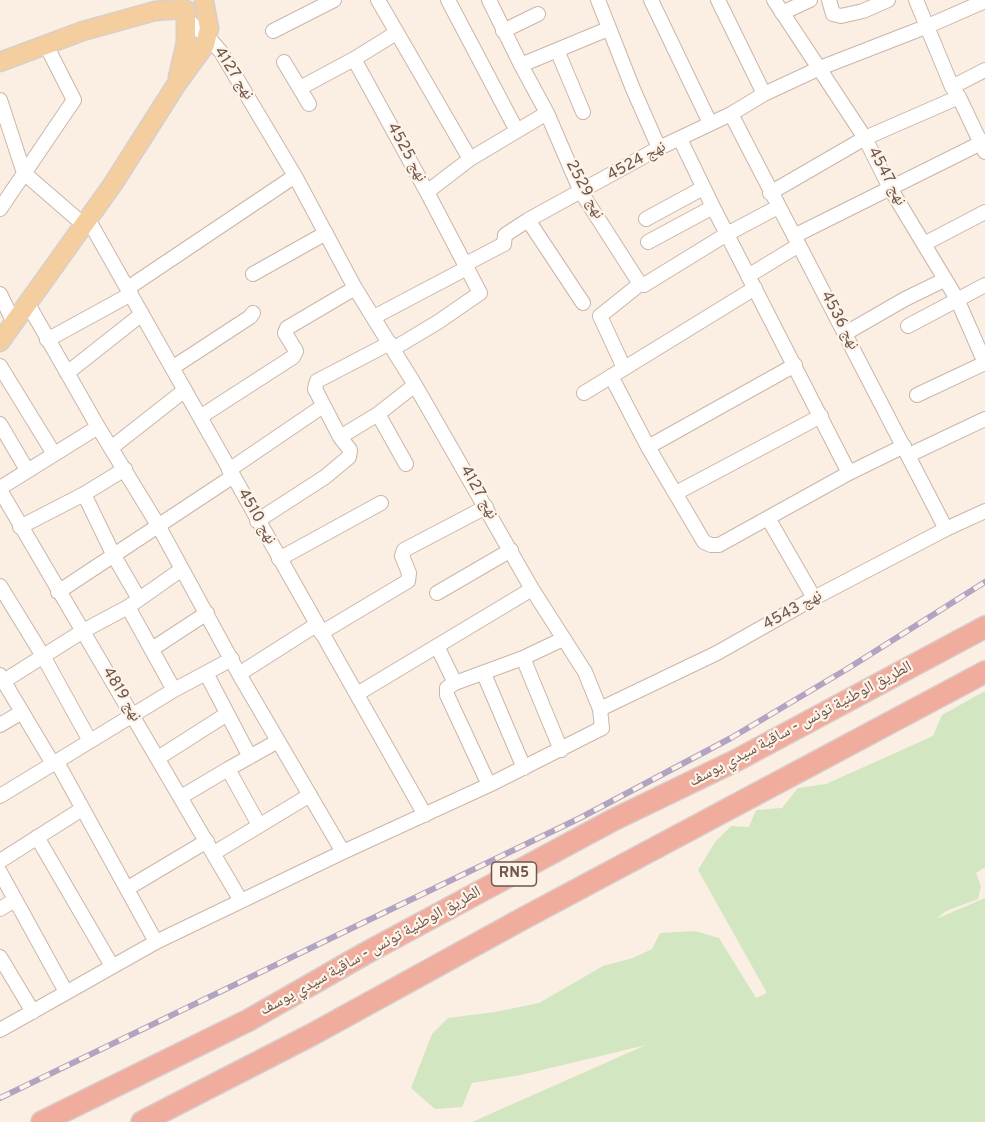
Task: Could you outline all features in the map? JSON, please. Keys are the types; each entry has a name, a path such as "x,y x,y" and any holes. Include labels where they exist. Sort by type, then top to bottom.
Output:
{"highway":[{"name":"الطريق الوطنية تونس - ساقية سيدي يوسف","path":"42,1122 249,1020 366,953 613,820 737,760 985,627"},
{"name":"RN5","path":"142,1122 313,1034 524,918 985,672"}],"main road":[{"path":"83,31 146,0"},
{"path":"0,62 83,31 155,11 197,10 204,1"},
{"path":"0,342 86,222 176,85 200,53 208,37 208,19 204,1"},
{"path":"176,85 186,44 183,10"}],"street":[{"path":"273,31 334,0"},
{"path":"378,0 470,159"},
{"path":"448,0 517,131"},
{"name":"نهج 2529","path":"489,0 547,113 581,192 640,284"},
{"path":"598,0 608,29 659,148"},
{"path":"651,0 710,123"},
{"path":"718,0 764,94"},
{"name":"نهج 4547","path":"774,0 865,138 890,188 957,299 985,363 917,395"},
{"path":"782,13 810,0"},
{"path":"829,0 833,14 841,16 888,0"},
{"path":"584,393 752,282 797,241 890,188 984,145 956,92 915,0"},
{"name":"نهج 4524","path":"465,267 504,244 505,235 528,220 659,148 730,114 764,94 820,68 928,26 961,5 985,1"},
{"name":"نهج 4127","path":"183,10 228,63 296,176 355,288 392,346 532,589 585,672 600,709"},
{"path":"503,31 538,14"},
{"path":"521,65 608,29"},
{"path":"300,88 396,33"},
{"path":"0,209 74,100 46,45"},
{"path":"557,50 583,112"},
{"name":"نهج 4525","path":"354,59 480,293 438,322 392,346"},
{"path":"284,62 309,104"},
{"path":"770,193 865,138 956,92 985,70"},
{"path":"0,100 24,173"},
{"path":"427,192 470,159 547,113"},
{"name":"نهج 4536","path":"730,114 946,529"},
{"path":"680,139 712,207 728,234 849,473"},
{"name":"نهج 4510","path":"24,173 86,222 129,291 425,815"},
{"path":"47,340 129,291 296,176"},
{"path":"646,219 704,189"},
{"path":"648,242 712,207"},
{"path":"624,368 600,316 640,284 644,285 728,234 778,207"},
{"path":"924,244 985,212"},
{"path":"528,220 583,303"},
{"path":"253,274 326,233"},
{"path":"374,317 465,267"},
{"path":"846,333 905,299 944,280"},
{"path":"908,326 985,285"},
{"path":"200,417 293,357 296,351 285,333 288,327 355,288"},
{"path":"0,294 14,323"},
{"path":"28,304 98,427 158,525 240,674 343,852"},
{"path":"172,368 252,316 253,313"},
{"path":"67,373 142,315"},
{"path":"257,521 325,477 349,457 350,450 315,389 317,381 392,346"},
{"path":"648,447 795,365"},
{"path":"0,366 54,454"},
{"path":"610,376 648,447 704,542 711,545 718,545 849,473 985,419"},
{"path":"340,436 378,414 415,386"},
{"path":"111,448 184,390"},
{"path":"58,592 114,556 323,406"},
{"path":"378,414 406,464"},
{"path":"676,493 821,416"},
{"path":"0,424 27,470"},
{"path":"0,489 98,427"},
{"path":"20,527 84,494 125,469"},
{"name":"نهج 4819","path":"0,489 58,592 134,716 241,901"},
{"path":"84,494 114,556 152,649 174,690"},
{"path":"279,559 381,503"},
{"path":"240,674 408,581 409,573 402,556 404,550 486,507"},
{"name":"نهج 4543","path":"600,709 717,653 814,598 985,511"},
{"path":"768,518 814,598"},
{"path":"437,593 511,550"},
{"path":"156,942 128,888 2,678 134,603 182,569"},
{"path":"357,694 532,589"},
{"path":"1,592 43,656 90,741"},
{"path":"152,649 207,613"},
{"path":"489,785 447,694 447,688 562,639"},
{"path":"437,646 455,683"},
{"path":"523,657 561,750"},
{"path":"0,796 174,690 232,659"},
{"path":"206,673 250,757"},
{"path":"484,674 524,768"},
{"path":"0,1030 156,942 561,750 602,728 600,709"},
{"path":"0,725 22,712"},
{"path":"158,758 227,714"},
{"path":"181,797 278,741"},
{"path":"228,769 259,825"},
{"path":"128,888 259,825 310,795"},
{"path":"0,861 82,810"},
{"path":"37,837 112,966"},
{"path":"0,872 66,992"},
{"path":"0,909 15,900"},
{"path":"0,957 33,1012"}],"green space":[{"path":"985,691 985,867 976,873 981,886 978,899 946,911 936,919 985,898 985,1122 472,1122 646,1045 521,1075 472,1083 462,1107 435,1109 411,1088 432,1034 448,1018 539,1003 603,966 633,958 652,949 660,933 695,931 719,938 756,998 767,993 698,870 715,842 731,826 749,827 756,810 782,808 798,788 826,784 933,736 942,715"}],"railway":[{"path":"0,1098 580,818 731,738 847,669 985,582"}]}
